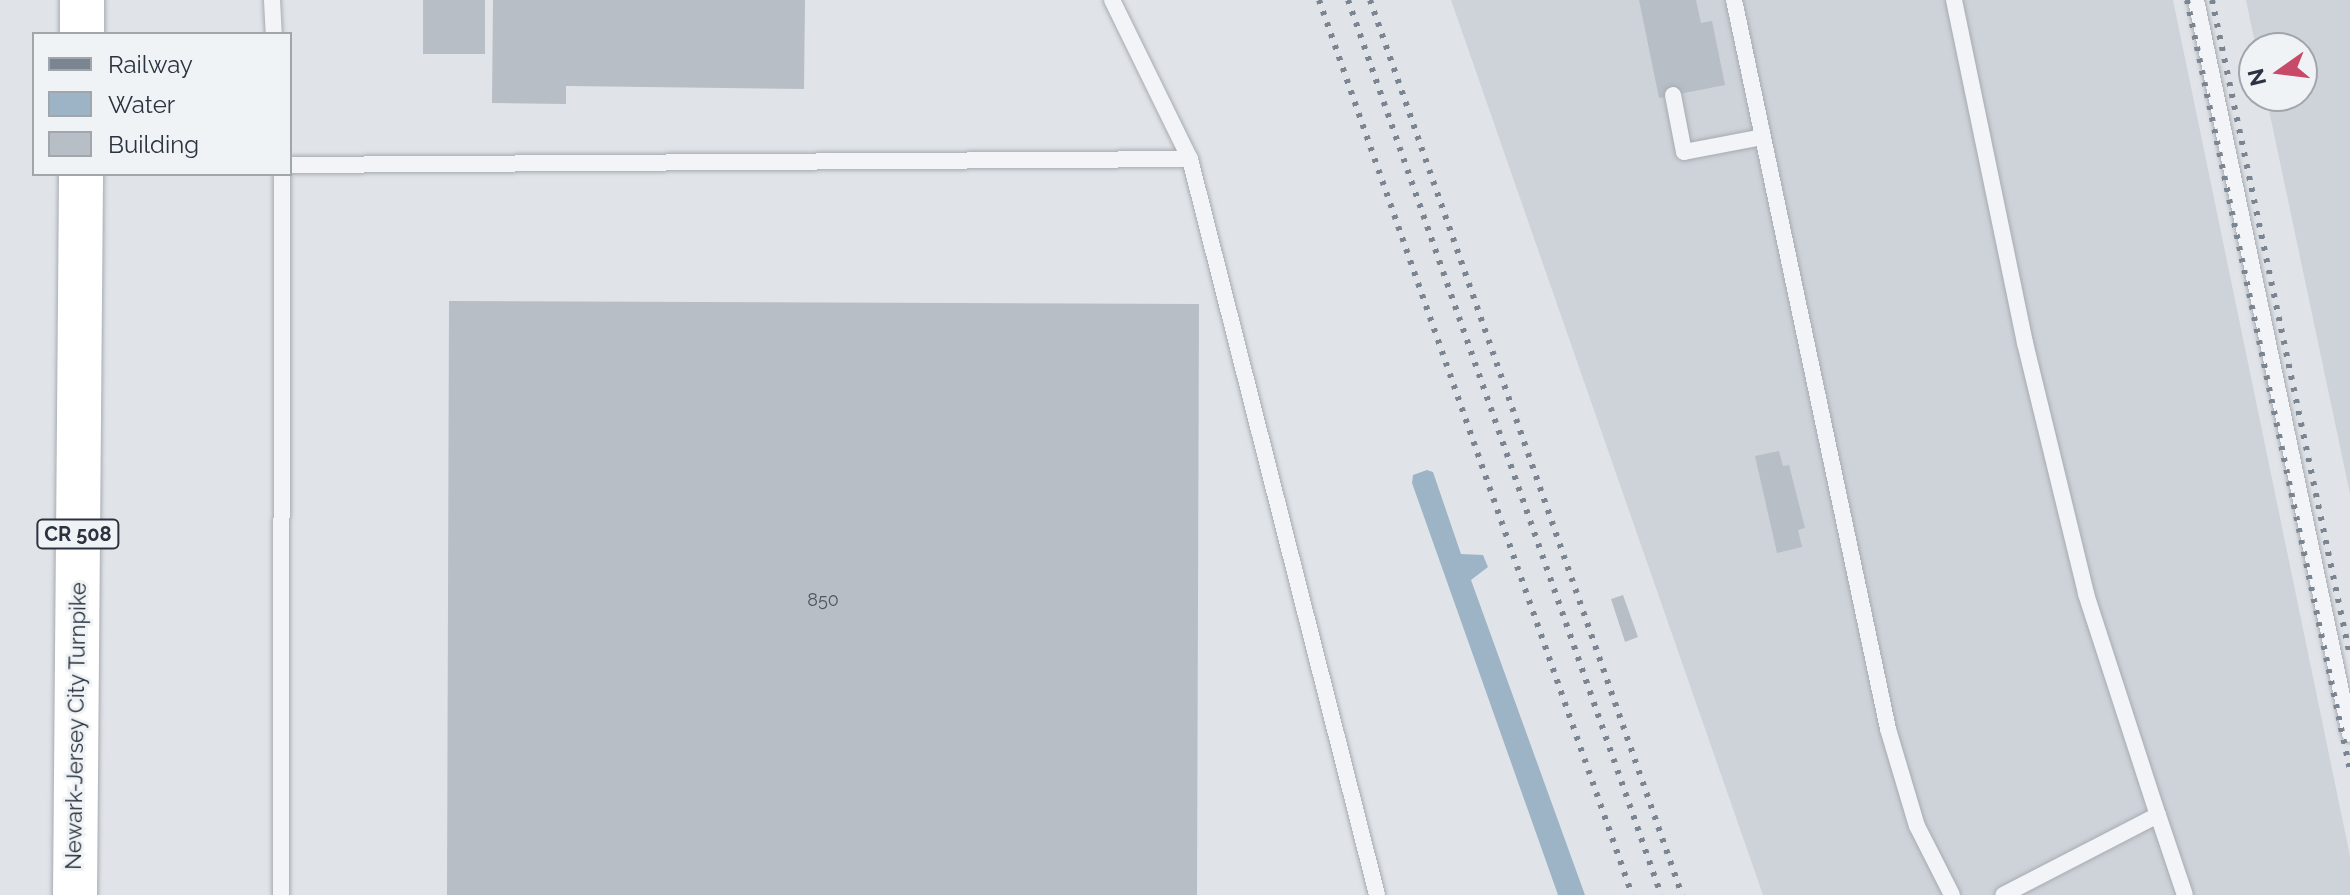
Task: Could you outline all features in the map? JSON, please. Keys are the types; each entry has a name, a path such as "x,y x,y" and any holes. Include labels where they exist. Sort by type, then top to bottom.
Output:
{"highway":[{"path":"82,0 82,32"},
{"name":"Newark-Jersey City Turnpike","path":"75,895 81,176"}],"lane":[{"path":"272,0 274,32"},
{"path":"1112,0 1190,159 1377,895"},
{"path":"1734,0 1888,729 1917,826 1952,895"},
{"path":"1954,0 2025,343 2075,548 2185,895"},
{"path":"2196,0 2350,734"},
{"path":"1673,95 1684,152 1763,137"},
{"path":"292,165 1190,159"},
{"path":"281,895 282,176"},
{"path":"2003,895 2158,815"}],"shaded area":[{"path":"1451,0 2173,0 2350,856 2350,895 1763,895"},
{"path":"2246,0 2350,0 2350,494 2269,112 2318,112 2318,32 2253,32"}],"water":[{"path":"1427,470 1433,472 1461,554 1483,555 1488,567 1471,580 1585,895 1558,895 1412,483 1413,475"}],"building":[{"path":"423,0 485,0 485,54 423,54"},
{"path":"493,0 805,0 804,89 566,86 566,104 492,103"},
{"path":"1639,0 1696,0 1701,23 1712,21 1725,85 1659,98"},
{"path":"449,301 1199,304 1197,895 447,895"},
{"path":"1779,451 1783,466 1789,465 1805,528 1798,530 1802,547 1777,553 1755,456"},
{"path":"1623,595 1638,637 1625,642 1611,599"}],"railway":[{"path":"1319,0 1632,895"},
{"path":"1348,0 1661,895"},
{"path":"1370,0 1682,895"},
{"path":"2187,0 2350,770"},
{"path":"2212,0 2350,656"}]}
